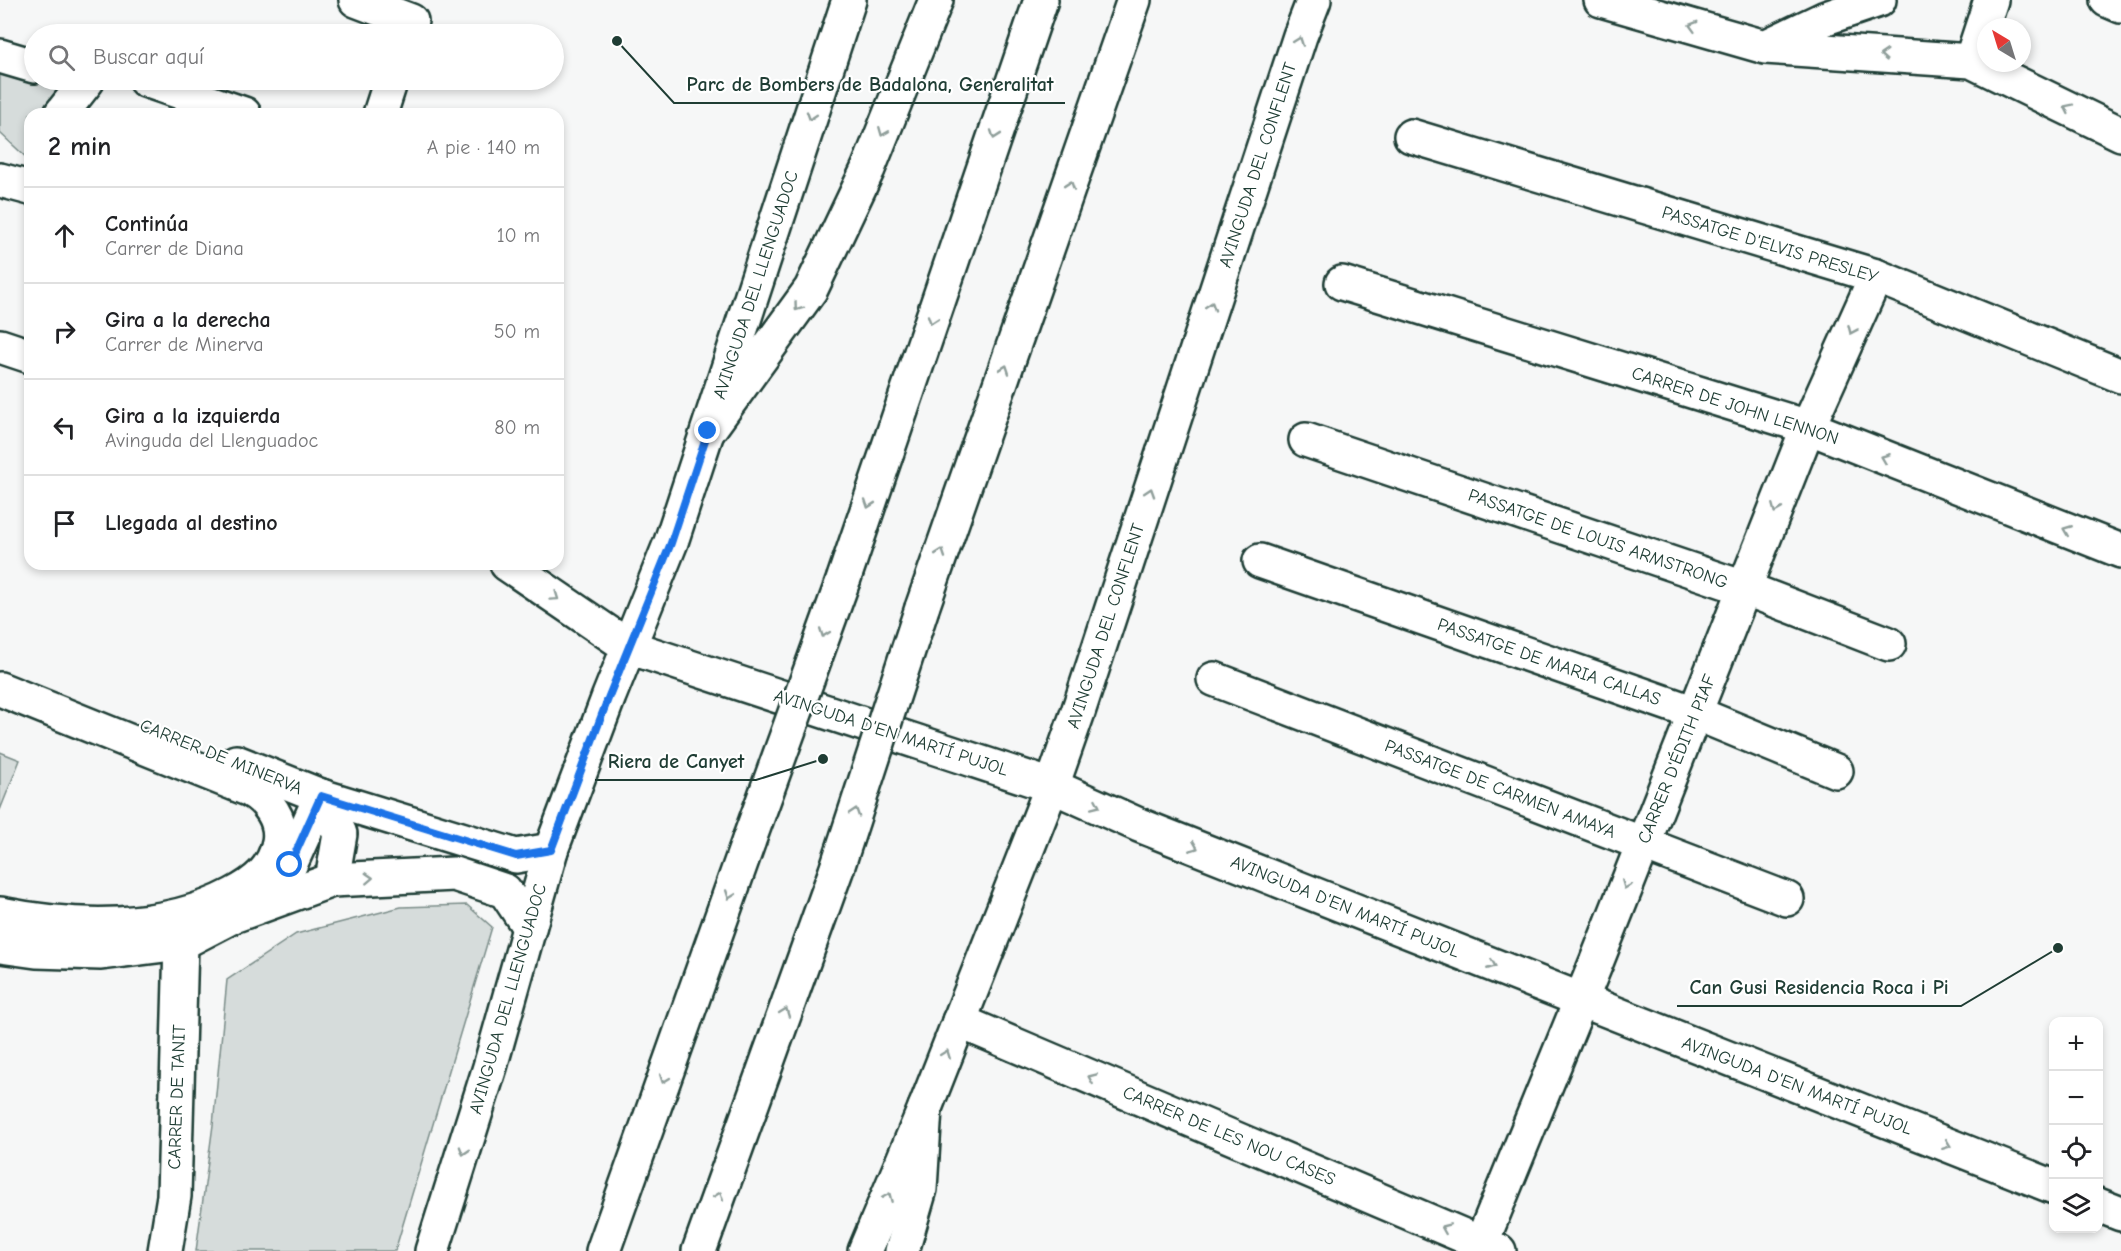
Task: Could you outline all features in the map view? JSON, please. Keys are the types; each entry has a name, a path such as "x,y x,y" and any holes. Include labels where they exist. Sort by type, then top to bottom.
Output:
{"main road":[{"path":"356,0 412,19"},
{"name":"AVINGUDA DEL LLENGUADOC","path":"432,1251 490,1067 551,850 671,543 849,0"},
{"path":"708,431 810,289 868,169 936,0"},
{"path":"603,1251 844,578 1041,0"},
{"path":"699,1251 837,868 922,608 1134,0"},
{"name":"AVINGUDA DEL CONFLENT","path":"902,1251 920,1189 925,1108 1052,786 1300,36 1314,0"},
{"path":"1601,0 1765,47 1971,61 2121,134"},
{"path":"1765,47 1826,9 1879,0"},
{"path":"1971,61 1991,0"},
{"path":"2107,0 2121,6"},
{"path":"0,34 24,41"},
{"path":"0,56 24,63"},
{"path":"67,108 80,90"},
{"path":"174,90 227,108"},
{"path":"382,108 388,90"},
{"name":"PASSATGE D'ELVIS PRESLEY","path":"1411,136 1876,276 2121,376"},
{"path":"0,164 24,170"},
{"path":"0,180 24,186"},
{"name":"CARRER D'ÉDITH PIAF","path":"1490,1247 1580,1001 1808,427 1876,276"},
{"name":"CARRER DE JOHN LENNON","path":"1342,283 1808,427 2121,551"},
{"name":"PASSATGE DE LOUIS ARMSTRONG","path":"1306,440 1744,588 1889,644"},
{"name":"PASSATGE DE MARIA CALLAS","path":"1260,561 1695,713 1836,771"},
{"name":"AVINGUDA D'EN MARTÍ PUJOL","path":"516,570 629,647 1052,786 1150,829 2049,1185"},
{"name":"CARRER DE MINERVA","path":"0,668 321,796 516,856 551,850"},
{"name":"PASSATGE DE CARMEN AMAYA","path":"1214,679 1786,899"},
{"path":"0,689 250,790 262,797 272,810 278,824 280,839 277,854 266,872 253,884 211,906 184,915 140,921 81,923 29,920 0,914"},
{"path":"321,796 340,834 332,880"},
{"path":"233,916 271,885 290,865 321,796"},
{"path":"0,946 36,951 101,953 181,942 233,916 332,880 454,874 505,891 529,927"},
{"name":"CARRER DE TANIT","path":"165,1251 174,1197 181,942"},
{"name":"CARRER DE LES NOU CASES","path":"959,1021 1490,1247"},
{"path":"865,1251 925,1108"},
{"path":"2103,1207 2121,1214"}],"shaded area":[{"path":"0,56 24,73 24,90 74,90 64,108 24,108 24,155 0,133"},
{"path":"0,752 20,760 0,810"},
{"path":"467,905 492,927 395,1251 196,1251 213,1125 227,980 296,934 401,907"}],"place":[{"name":"Parc de Bombers de Badalona, Generalitat","path":"617,41"},
{"name":"Riera de Canyet","path":"823,759"},
{"name":"Can Gusi Residencia Roca i Pi","path":"2058,948"}],"route":[{"path":"290,865 321,796 516,856 551,850 609,696 671,543 708,431"}]}
